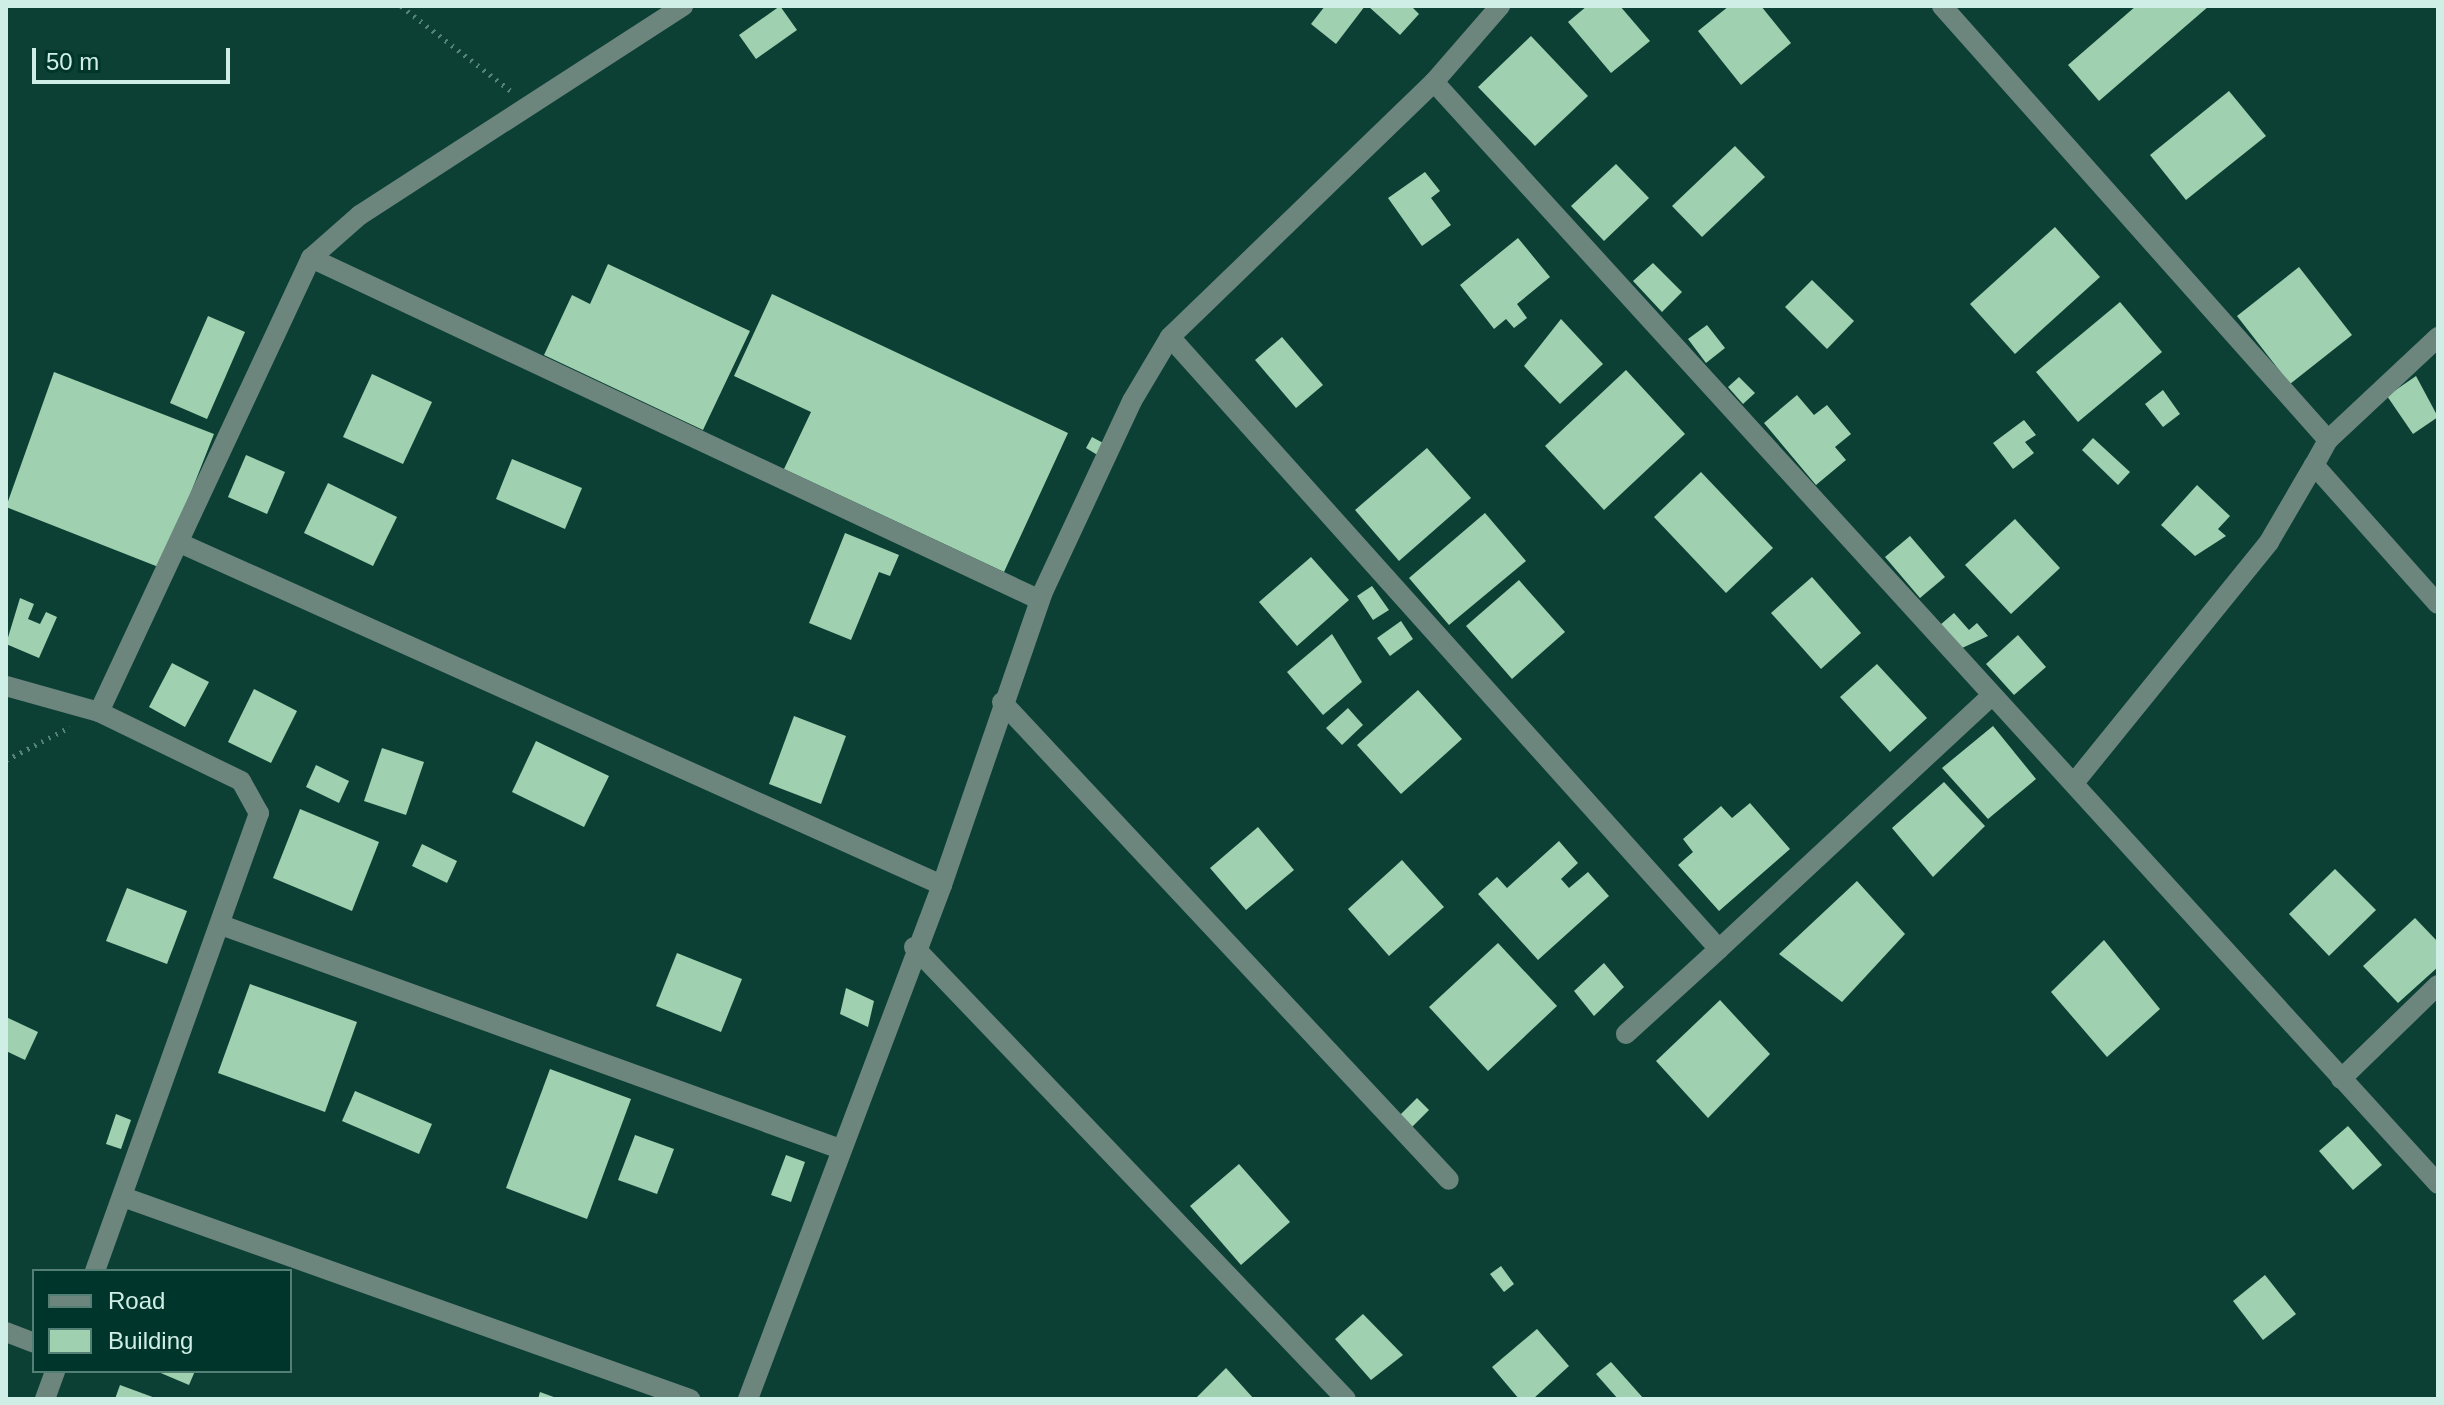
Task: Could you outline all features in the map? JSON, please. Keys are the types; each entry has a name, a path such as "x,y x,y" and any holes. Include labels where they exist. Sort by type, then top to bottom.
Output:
{"street":[{"path":"99,712 182,544 311,258 360,215 683,6"},
{"path":"748,1399 914,947 942,885 1002,702 1040,600 1132,401 1170,337 1434,82 1500,6"},
{"path":"1942,6 2328,440"},
{"path":"1434,82 2438,1184"},
{"path":"311,258 1040,600"},
{"path":"1170,337 1719,949"},
{"path":"2074,783 2269,542 2328,440 2438,337"},
{"path":"2314,465 2438,604"},
{"path":"182,544 942,885"},
{"path":"6,686 99,712 241,781 259,813 224,926 126,1198 96,1269"},
{"path":"1626,1034 1992,695"},
{"path":"1002,702 1449,1180"},
{"path":"224,926 840,1149"},
{"path":"914,947 1346,1399"},
{"path":"2341,1079 2438,985"},
{"path":"126,1198 690,1399"},
{"path":"6,1332 32,1342"},
{"path":"45,1399 54,1373"}],"path":[{"path":"401,6 531,107"},
{"path":"6,760 99,712"}],"building":[{"path":"780,6 797,30 756,59 739,35"},
{"path":"1325,6 1365,6 1336,44 1311,24"},
{"path":"1368,6 1411,6 1419,14 1400,35"},
{"path":"1587,6 1620,6 1650,41 1611,73 1568,22"},
{"path":"1729,6 1761,6 1791,43 1741,85 1698,31"},
{"path":"2136,6 2209,6 2099,101 2068,65"},
{"path":"1531,36 1588,96 1535,146 1478,87"},
{"path":"2229,91 2266,136 2186,200 2150,155"},
{"path":"1735,146 1765,177 1702,237 1672,206"},
{"path":"1616,164 1649,198 1604,241 1571,206"},
{"path":"1425,172 1440,191 1431,198 1451,225 1422,246 1388,198"},
{"path":"2055,227 2100,277 2015,354 1970,304"},
{"path":"1518,238 1550,277 1517,304 1527,318 1514,328 1506,319 1494,329 1460,285"},
{"path":"1653,263 1682,292 1662,312 1633,281"},
{"path":"608,264 750,331 703,430 544,355 572,295 590,304"},
{"path":"2299,267 2352,335 2290,384 2237,316"},
{"path":"1812,280 1854,321 1827,349 1785,307"},
{"path":"772,294 1068,433 1004,572 784,469 811,412 734,376"},
{"path":"2120,302 2162,352 2078,422 2036,372"},
{"path":"208,316 245,332 207,419 170,403"},
{"path":"1561,319 1603,364 1560,404 1524,366"},
{"path":"1707,325 1725,348 1706,363 1688,339"},
{"path":"1282,337 1323,385 1296,408 1255,360"},
{"path":"1626,370 1685,434 1604,510 1545,446"},
{"path":"54,372 214,434 161,568 6,507"},
{"path":"372,374 432,402 403,464 343,437"},
{"path":"2416,376 2438,417 2413,434 2387,396"},
{"path":"1739,377 1755,393 1743,404 1728,387"},
{"path":"2163,390 2180,414 2163,427 2145,404"},
{"path":"1797,395 1814,415 1827,405 1851,434 1835,447 1846,460 1816,485 1764,423"},
{"path":"2024,420 2036,435 2025,442 2034,453 2013,469 1993,443"},
{"path":"1092,437 1105,444 1099,456 1086,448"},
{"path":"2093,438 2130,472 2118,485 2082,450"},
{"path":"1427,448 1471,498 1399,561 1355,510"},
{"path":"246,455 285,472 267,514 228,497"},
{"path":"512,459 582,488 565,529 496,499"},
{"path":"1701,472 1773,548 1726,593 1654,517"},
{"path":"328,483 397,517 373,566 304,533"},
{"path":"2197,485 2230,516 2218,529 2226,536 2195,556 2161,525"},
{"path":"1485,513 1526,561 1449,625 1409,578"},
{"path":"2015,519 2060,568 2011,614 1965,565"},
{"path":"845,533 899,555 890,576 879,572 851,640 809,623"},
{"path":"1910,536 1945,577 1920,598 1885,557"},
{"path":"1311,557 1349,600 1297,646 1259,602"},
{"path":"1812,577 1861,633 1821,669 1771,613"},
{"path":"1519,580 1565,632 1512,679 1466,626"},
{"path":"1372,586 1389,610 1373,620 1357,596"},
{"path":"20,598 34,604 28,619 40,624 46,612 57,617 39,658 6,644"},
{"path":"1954,613 1969,630 1977,623 1988,636 1960,649 1940,625"},
{"path":"1401,621 1413,639 1390,656 1377,638"},
{"path":"1332,634 1362,682 1323,715 1287,672"},
{"path":"2018,635 2046,667 2014,695 1986,664"},
{"path":"172,663 209,682 185,727 149,707"},
{"path":"1877,664 1927,718 1890,752 1840,697"},
{"path":"254,689 297,711 271,763 228,742"},
{"path":"1418,690 1462,739 1401,794 1357,745"},
{"path":"1348,708 1363,725 1342,745 1326,728"},
{"path":"794,716 846,736 821,804 769,784"},
{"path":"1993,726 2036,779 1988,819 1942,768"},
{"path":"536,741 609,776 584,827 512,792"},
{"path":"382,748 424,762 406,815 364,801"},
{"path":"316,765 349,781 339,803 306,787"},
{"path":"1944,782 1985,826 1933,877 1892,828"},
{"path":"1750,803 1790,849 1719,911 1678,865 1693,852 1683,839 1721,806 1732,818"},
{"path":"300,809 379,842 352,911 273,878"},
{"path":"1258,827 1294,870 1246,910 1210,868"},
{"path":"1559,841 1578,863 1561,879 1569,888 1588,872 1609,896 1538,960 1478,894 1497,877 1507,888"},
{"path":"422,844 457,861 447,883 412,866"},
{"path":"1402,860 1444,907 1389,956 1348,909"},
{"path":"2335,869 2376,910 2329,956 2289,914"},
{"path":"1857,881 1905,934 1842,1002 1779,954"},
{"path":"127,888 187,911 167,964 106,941"},
{"path":"2415,918 2438,942 2438,967 2398,1003 2363,966"},
{"path":"2104,940 2160,1009 2107,1057 2051,992"},
{"path":"1498,943 1557,1006 1488,1071 1429,1007"},
{"path":"677,953 742,979 721,1032 656,1006"},
{"path":"1604,963 1624,987 1594,1016 1574,991"},
{"path":"250,984 357,1022 325,1112 218,1073"},
{"path":"846,988 874,1001 868,1027 840,1014"},
{"path":"1720,1000 1770,1054 1708,1118 1656,1061"},
{"path":"6,1017 38,1032 25,1060 6,1051"},
{"path":"550,1069 631,1099 587,1219 506,1188"},
{"path":"355,1091 432,1124 419,1154 342,1121"},
{"path":"1417,1098 1429,1110 1412,1127 1400,1115"},
{"path":"116,1114 131,1120 121,1149 106,1144"},
{"path":"2348,1126 2382,1165 2353,1190 2319,1151"},
{"path":"635,1135 674,1149 657,1194 618,1180"},
{"path":"786,1155 805,1162 791,1202 771,1195"},
{"path":"1239,1164 1290,1222 1241,1265 1190,1206"},
{"path":"1501,1266 1514,1284 1504,1292 1490,1274"},
{"path":"2265,1275 2296,1314 2263,1340 2233,1301"},
{"path":"1363,1314 1403,1355 1371,1380 1335,1339"},
{"path":"1537,1329 1569,1366 1533,1399 1519,1399 1492,1367"},
{"path":"1611,1362 1644,1399 1618,1399 1596,1374"},
{"path":"1226,1368 1254,1399 1195,1399"},
{"path":"161,1373 194,1373 189,1385"},
{"path":"120,1385 158,1399 115,1399"},
{"path":"540,1392 559,1399 538,1399"}]}
